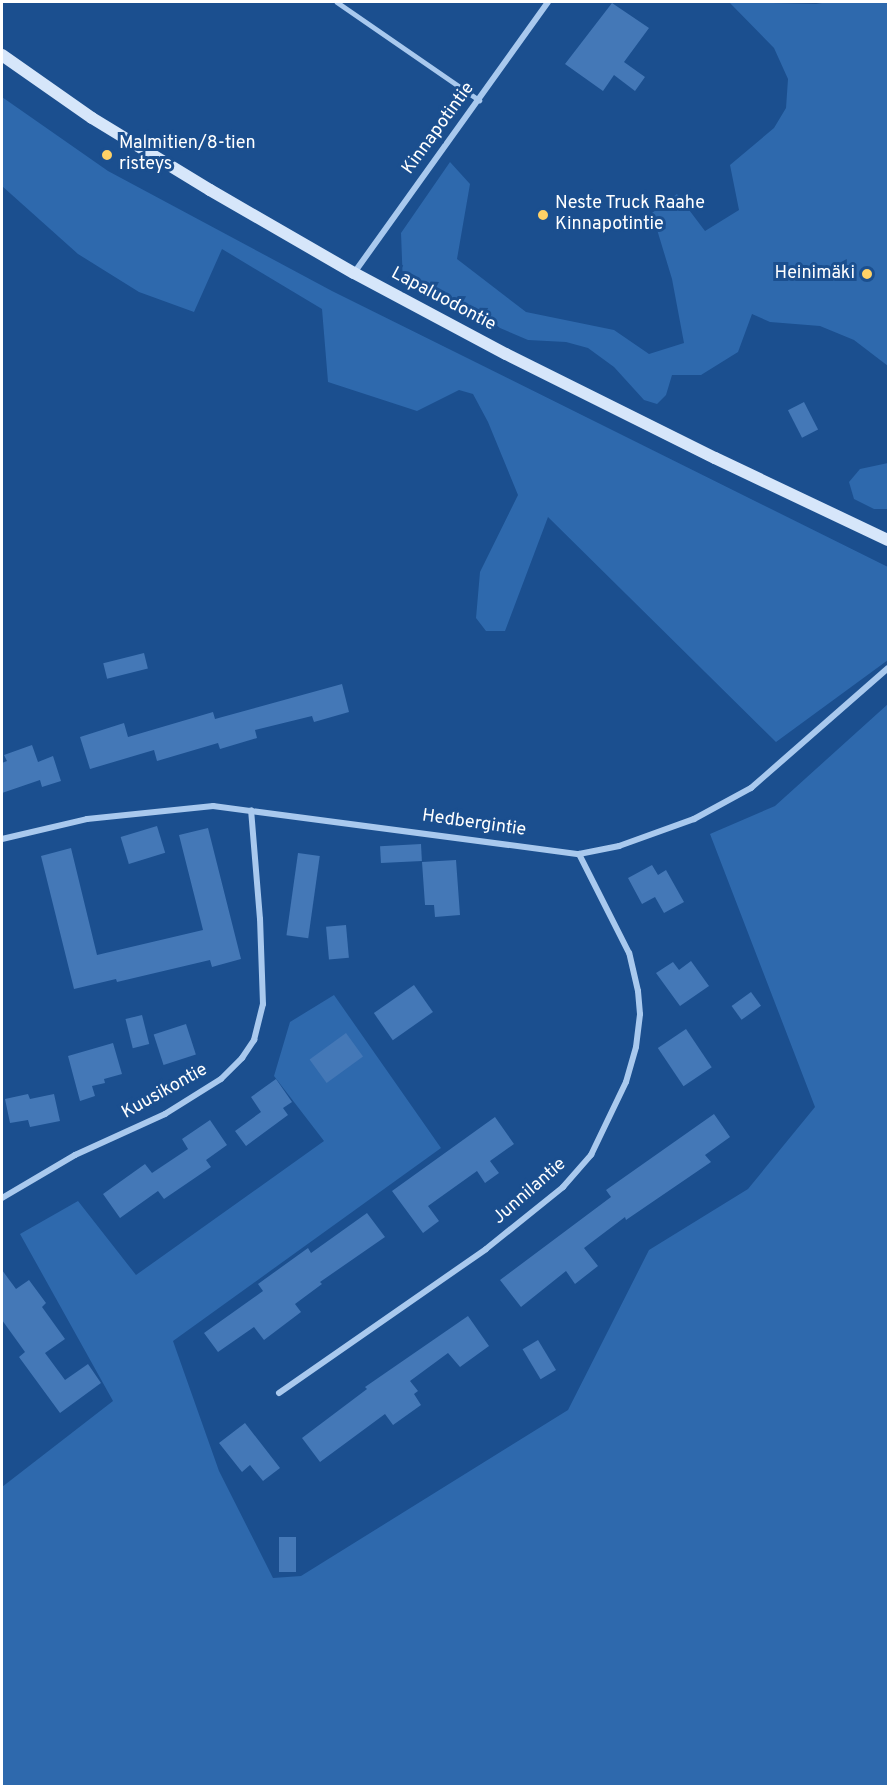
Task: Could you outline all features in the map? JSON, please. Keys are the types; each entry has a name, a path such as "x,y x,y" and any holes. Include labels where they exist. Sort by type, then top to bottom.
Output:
{"main road":[{"name":"Lapaluodontie","path":"2,55 93,118 210,190 354,273 506,354 715,458 888,540"}],"street":[{"name":"Kinnapotintie","path":"354,273 548,2"},
{"name":"Hedbergintie","path":"2,839 87,819 176,808 213,806 579,854 619,846 694,819 751,788 888,668"},
{"name":"Kuusikontie","path":"2,1198 75,1155 174,1108 221,1079 242,1058 254,1040 263,1004 260,919 251,810"},
{"name":"Junnilantie","path":"279,1393 486,1250 563,1187 591,1155 626,1082 636,1047 640,1014 638,991 629,953 579,854"}],"lane":[{"path":"337,2 479,100"}],"shaded area":[{"path":"729,2 816,4 888,2 888,366 854,340 820,326 770,322 752,314 738,352 701,375 672,375 666,395 657,404 644,400 614,367 588,348 566,342 528,340 500,328 474,307 403,285 401,233 450,162 470,184 457,259 526,312 614,330 649,354 684,343 672,279 652,213 677,194 705,231 739,210 730,165 774,128 786,108 788,79 774,48"},
{"path":"2,97 108,171 332,291 888,567 888,660 776,742 548,517 505,631 486,631 476,618 480,572 518,495 488,422 473,394 459,390 417,411 328,382 322,309 222,249 194,312 139,292 78,254 2,186"},
{"path":"888,463 888,509 874,509 854,499 849,482 860,469"},
{"path":"888,704 888,1786 2,1786 2,1487 113,1401 20,1234 78,1201 136,1275 324,1141 274,1076 290,1022 334,995 441,1148 173,1341 219,1471 273,1578 301,1576 568,1410 649,1250 748,1189 815,1107 710,834 775,806"}],"building":[{"path":"612,3 649,28 624,62 645,77 635,91 614,75 603,91 565,64"},
{"path":"804,402 818,430 802,438 788,410"},
{"path":"144,653 148,669 107,679 103,663"},
{"path":"342,684 349,712 314,722 312,716 255,730 257,738 220,749 218,743 157,761 154,750 90,769 80,737 124,723 128,737 213,712 215,719"},
{"path":"32,745 38,762 53,756 61,781 42,787 40,780 2,793 2,763 7,761 4,755"},
{"path":"157,826 165,853 129,864 121,837"},
{"path":"208,828 241,959 212,967 210,960 117,982 116,979 74,989 41,856 71,848 97,955 203,930 179,835"},
{"path":"421,844 422,861 381,863 380,846"},
{"path":"298,853 320,856 308,938 286,935"},
{"path":"456,860 460,915 435,917 434,905 425,905 422,862"},
{"path":"652,865 658,875 666,870 684,902 664,913 655,897 642,904 628,878"},
{"path":"346,925 349,958 329,960 326,927"},
{"path":"691,961 709,986 680,1006 656,973 673,962 679,970"},
{"path":"414,985 433,1012 393,1040 374,1013"},
{"path":"751,992 761,1006 742,1020 732,1006"},
{"path":"142,1015 149,1044 133,1048 126,1019"},
{"path":"186,1024 196,1054 164,1065 154,1035"},
{"path":"686,1029 712,1067 684,1086 658,1048"},
{"path":"346,1033 363,1056 327,1083 310,1059"},
{"path":"113,1043 122,1074 104,1079 105,1083 92,1086 95,1096 80,1101 68,1056"},
{"path":"276,1079 292,1102 283,1108 288,1115 246,1146 235,1131 261,1112 251,1097"},
{"path":"28,1094 30,1099 54,1094 60,1121 30,1127 28,1120 10,1123 5,1099"},
{"path":"714,1114 730,1137 705,1155 711,1162 626,1220 625,1217 584,1248 598,1266 575,1284 566,1271 521,1307 500,1280 611,1197 606,1190"},
{"path":"495,1117 514,1144 490,1161 499,1173 485,1183 477,1171 428,1206 439,1221 423,1233 392,1191"},
{"path":"210,1120 227,1145 206,1160 211,1167 164,1199 158,1191 120,1218 103,1194 145,1164 152,1173 188,1149 182,1139"},
{"path":"367,1213 385,1237 320,1282 322,1284 295,1304 301,1312 264,1340 254,1327 218,1352 204,1333 263,1291 258,1284 308,1248 311,1253"},
{"path":"2,1270 16,1289 29,1280 46,1303 42,1307 65,1339 45,1353 65,1380 88,1364 101,1383 60,1413 19,1357 25,1352 2,1320"},
{"path":"468,1316 489,1346 460,1367 448,1353 410,1381 418,1391 414,1394 421,1405 393,1425 385,1414 320,1462 302,1438 367,1389 365,1387"},
{"path":"538,1340 556,1370 541,1379 523,1349"},
{"path":"245,1423 280,1468 263,1481 250,1465 242,1472 219,1443"},
{"path":"279,1537 296,1537 296,1572 279,1572"}],"place":[{"name":"Malmitien/8-tien risteys","path":"107,155"},
{"name":"Neste Truck Raahe Kinnapotintie","path":"543,215"},
{"name":"Heinimäki","path":"867,274"}]}
